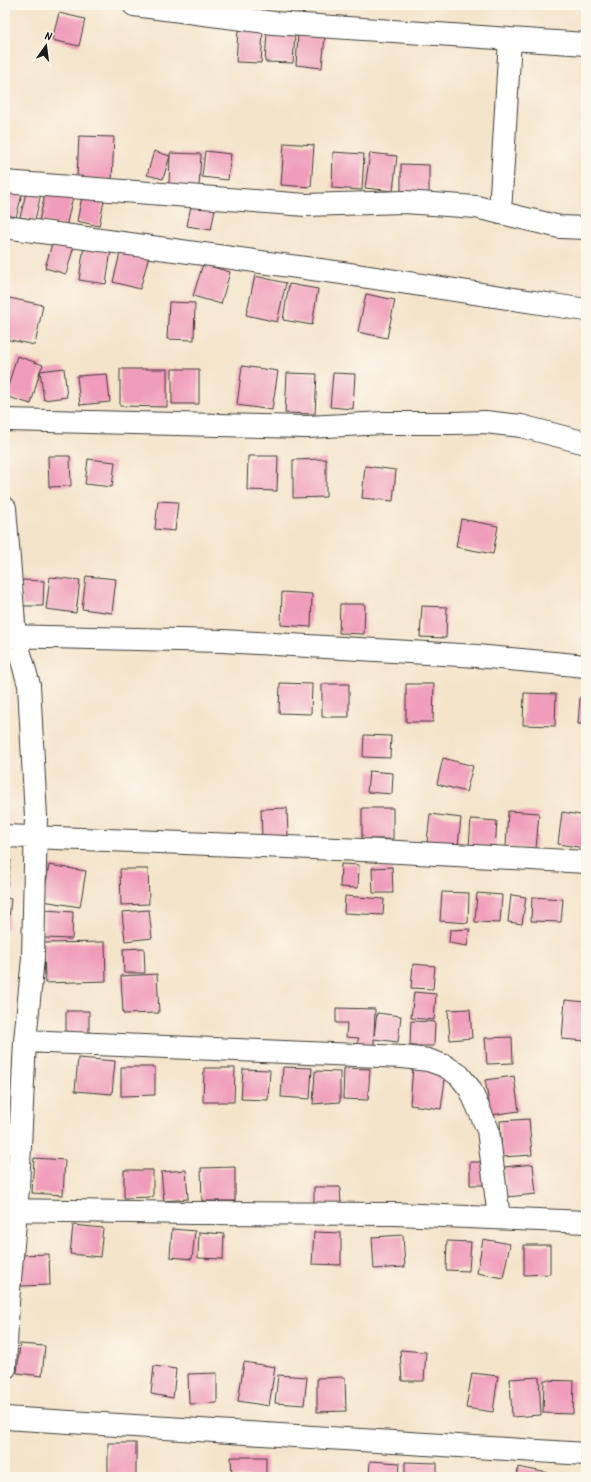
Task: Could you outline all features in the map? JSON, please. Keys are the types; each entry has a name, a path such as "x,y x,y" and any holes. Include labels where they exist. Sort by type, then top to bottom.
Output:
{"street":[{"path":"134,5 274,24 586,44"},
{"path":"500,213 510,39"},
{"path":"5,182 306,205 404,202 476,207 560,227 586,228"},
{"path":"5,227 342,273 586,310"},
{"path":"5,420 308,427 384,423 485,422 521,426 586,443"},
{"path":"5,508 10,636 29,685 36,817 33,958 11,1210 5,1368"},
{"path":"10,636 222,641 477,656 586,666"},
{"path":"5,836 362,850 586,862"},
{"path":"25,1041 403,1057 428,1060 445,1066 459,1075 470,1089 488,1130 499,1218"},
{"path":"11,1210 396,1214 586,1222"},
{"path":"5,1418 586,1454"}],"building":[{"path":"59,13 85,19 79,46 52,40"},
{"path":"238,30 263,32 261,63 236,62"},
{"path":"267,32 295,34 293,63 265,62"},
{"path":"298,34 325,36 322,68 296,65"},
{"path":"79,136 114,137 112,180 77,178"},
{"path":"284,143 314,145 311,187 281,185"},
{"path":"154,151 170,156 163,179 147,175"},
{"path":"205,151 231,154 228,180 202,177"},
{"path":"333,152 364,154 362,190 332,188"},
{"path":"170,153 201,154 199,187 169,186"},
{"path":"370,153 397,156 393,191 365,188"},
{"path":"401,164 429,165 429,196 401,195"},
{"path":"9,186 23,190 15,222 5,219 5,200"},
{"path":"47,186 74,192 66,227 39,221"},
{"path":"27,189 41,193 35,220 20,217"},
{"path":"83,192 105,196 99,226 77,221"},
{"path":"192,200 216,204 211,230 187,226"},
{"path":"53,240 74,246 66,274 45,268"},
{"path":"84,246 111,250 106,284 79,280"},
{"path":"121,249 149,256 140,289 113,282"},
{"path":"203,264 230,272 221,304 193,296"},
{"path":"255,276 286,283 277,322 246,315"},
{"path":"289,284 318,289 312,325 283,320"},
{"path":"366,294 395,300 387,338 358,332"},
{"path":"9,298 43,305 35,345 5,339 5,318"},
{"path":"169,302 195,303 194,340 167,339"},
{"path":"17,356 43,365 31,404 5,396"},
{"path":"242,366 278,371 272,410 237,405"},
{"path":"64,368 67,397 44,400 40,371"},
{"path":"120,369 167,369 167,407 120,406"},
{"path":"172,369 199,369 199,404 172,404"},
{"path":"287,373 317,374 315,414 285,413"},
{"path":"333,373 355,374 353,409 330,407"},
{"path":"107,374 110,402 80,405 77,376"},
{"path":"48,456 70,456 71,486 49,487"},
{"path":"248,456 278,456 277,491 247,490"},
{"path":"88,459 115,462 112,487 85,484"},
{"path":"326,459 326,497 293,498 293,460"},
{"path":"365,466 396,470 393,501 362,498"},
{"path":"158,501 178,502 175,531 155,529"},
{"path":"461,519 498,526 493,554 456,547"},
{"path":"86,576 116,579 112,613 82,609"},
{"path":"50,577 80,580 76,613 46,609"},
{"path":"22,580 44,581 43,606 22,606"},
{"path":"282,592 312,594 311,627 281,625"},
{"path":"340,604 365,604 364,634 339,633"},
{"path":"422,606 447,607 446,638 420,637"},
{"path":"280,683 312,684 311,714 279,713"},
{"path":"322,684 349,684 349,717 322,717"},
{"path":"406,684 434,684 433,722 406,722"},
{"path":"524,693 556,694 555,726 523,725"},
{"path":"580,697 586,697 586,724 578,724"},
{"path":"364,735 391,736 390,758 363,757"},
{"path":"443,758 473,766 466,792 437,784"},
{"path":"369,771 393,773 392,794 367,792"},
{"path":"287,808 288,837 262,838 261,809"},
{"path":"362,808 393,808 393,839 362,839"},
{"path":"508,811 539,813 536,849 506,847"},
{"path":"562,812 586,816 585,848 558,844"},
{"path":"430,814 461,818 458,846 427,842"},
{"path":"471,819 497,821 495,849 469,847"},
{"path":"5,859 11,860 7,887 5,887"},
{"path":"341,864 359,865 358,888 340,887"},
{"path":"49,865 86,871 80,907 43,901"},
{"path":"392,867 393,893 373,893 372,868"},
{"path":"120,869 148,869 149,904 121,905"},
{"path":"442,892 469,893 468,923 440,921"},
{"path":"477,893 502,895 500,923 475,922"},
{"path":"511,895 526,897 522,924 508,922"},
{"path":"345,896 384,899 383,915 344,913"},
{"path":"532,897 563,899 561,922 531,921"},
{"path":"5,898 11,899 8,929 5,928"},
{"path":"45,910 73,912 72,939 44,938"},
{"path":"149,910 152,938 125,941 122,912"},
{"path":"470,929 467,946 449,943 450,930"},
{"path":"105,942 106,981 45,983 44,943"},
{"path":"144,948 145,973 124,973 123,949"},
{"path":"413,964 435,966 433,989 411,988"},
{"path":"157,974 159,1013 123,1014 121,976"},
{"path":"414,992 436,994 434,1020 411,1018"},
{"path":"565,1000 586,1002 586,1041 562,1039"},
{"path":"336,1008 375,1009 374,1036 377,1013 401,1016 398,1042 374,1039 374,1045 356,1045 359,1038 346,1037 347,1023 336,1023"},
{"path":"470,1009 472,1038 450,1040 448,1010"},
{"path":"66,1011 89,1011 89,1033 66,1033"},
{"path":"411,1021 435,1022 434,1046 410,1046"},
{"path":"512,1037 513,1063 487,1064 485,1038"},
{"path":"78,1058 115,1061 112,1094 75,1091"},
{"path":"121,1067 155,1067 155,1095 121,1096"},
{"path":"283,1067 312,1068 310,1099 281,1097"},
{"path":"413,1067 446,1072 441,1109 410,1105"},
{"path":"204,1068 235,1068 234,1102 203,1102"},
{"path":"344,1068 370,1069 368,1100 343,1099"},
{"path":"243,1069 270,1070 268,1100 241,1099"},
{"path":"315,1071 340,1072 340,1102 313,1104"},
{"path":"514,1076 519,1111 491,1115 485,1080"},
{"path":"529,1119 532,1155 502,1157 500,1121"},
{"path":"34,1158 65,1160 63,1195 32,1193"},
{"path":"470,1162 490,1162 490,1185 470,1185"},
{"path":"533,1164 536,1194 507,1197 504,1167"},
{"path":"235,1167 235,1201 202,1201 201,1168"},
{"path":"124,1170 153,1170 153,1197 124,1198"},
{"path":"186,1170 188,1199 164,1201 161,1172"},
{"path":"314,1187 340,1187 341,1205 314,1205"},
{"path":"73,1225 103,1228 100,1257 70,1254"},
{"path":"172,1229 195,1231 192,1259 170,1257"},
{"path":"199,1232 224,1234 223,1259 198,1258"},
{"path":"314,1232 341,1233 341,1265 312,1264"},
{"path":"403,1235 405,1267 374,1269 372,1237"},
{"path":"483,1239 510,1244 503,1278 477,1273"},
{"path":"447,1241 471,1242 469,1271 446,1270"},
{"path":"524,1245 550,1245 550,1274 524,1275"},
{"path":"49,1254 50,1285 21,1286 20,1255"},
{"path":"20,1344 45,1346 42,1376 17,1373"},
{"path":"400,1350 426,1352 424,1381 402,1381"},
{"path":"244,1362 275,1367 269,1406 238,1401"},
{"path":"154,1366 176,1369 173,1398 151,1394"},
{"path":"217,1373 217,1403 189,1404 188,1374"},
{"path":"472,1373 498,1376 493,1412 466,1408"},
{"path":"278,1375 307,1377 304,1405 275,1403"},
{"path":"345,1377 346,1411 317,1412 317,1378"},
{"path":"539,1377 541,1415 512,1417 510,1379"},
{"path":"544,1380 574,1381 573,1414 543,1413"},
{"path":"108,1443 136,1443 136,1476 108,1476"},
{"path":"231,1457 266,1457 266,1477 232,1477"},
{"path":"370,1461 400,1463 399,1477 369,1477"},
{"path":"405,1462 437,1463 437,1477 405,1477"},
{"path":"518,1467 548,1473 547,1477 517,1477"}]}
